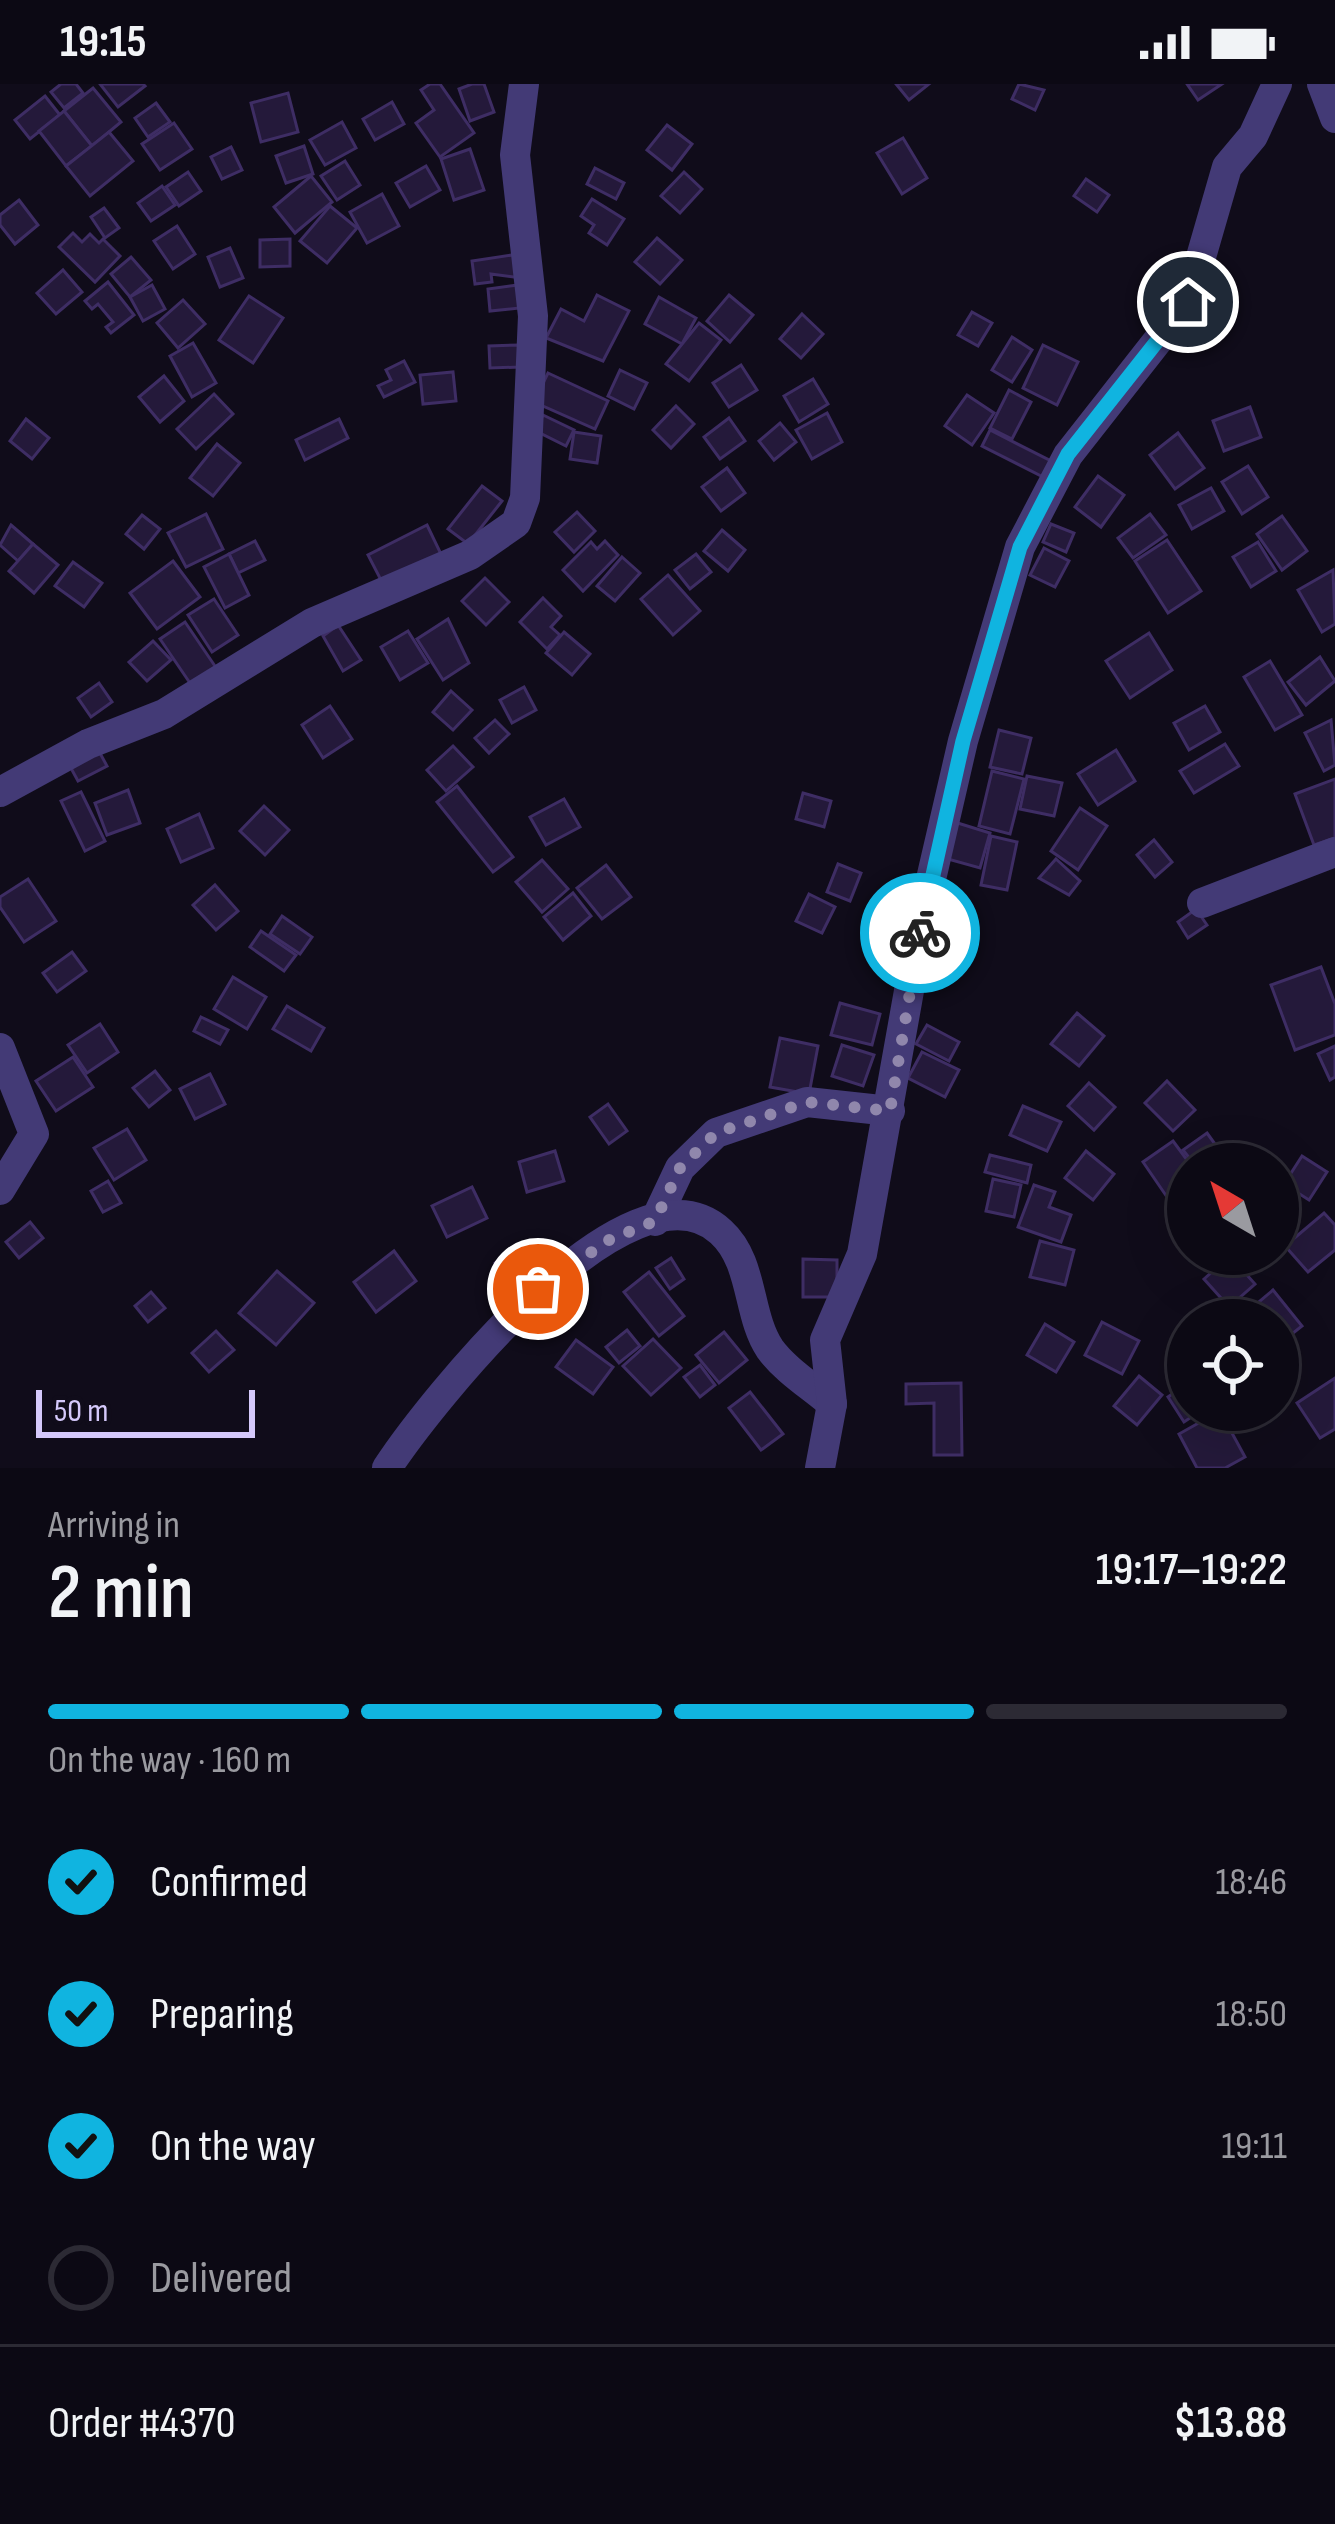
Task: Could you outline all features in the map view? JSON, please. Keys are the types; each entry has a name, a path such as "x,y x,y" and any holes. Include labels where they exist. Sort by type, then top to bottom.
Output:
{"street":[{"path":"0,791 88,744 164,714 312,623 470,555 516,523 525,498 533,316 515,155 524,84"},
{"path":"820,1468 832,1404 824,1340 862,1254 927,896 963,741 1020,547 1068,454 1188,302 1227,167 1253,136 1277,84"},
{"path":"1322,84 1335,118"},
{"path":"1202,903 1335,852"},
{"path":"0,1048 34,1134 0,1190"},
{"path":"655,1221 680,1168 716,1133 807,1102 890,1111"},
{"path":"387,1468 442,1391 538,1289 609,1240 655,1221 684,1216 720,1231 742,1265 770,1349 832,1404"}],"building":[{"path":"61,84 76,84 83,93 64,108 51,92"},
{"path":"100,84 143,84 145,86 118,107"},
{"path":"440,84 474,133 440,157 416,123 434,110 421,90"},
{"path":"484,84 494,112 470,121 459,89"},
{"path":"896,84 929,84 909,100"},
{"path":"1019,84 1044,90 1035,110 1012,99"},
{"path":"1187,84 1222,84 1198,100"},
{"path":"93,88 121,122 92,146 64,111"},
{"path":"288,93 298,132 261,142 251,103"},
{"path":"45,96 60,115 30,139 15,120"},
{"path":"392,102 404,124 375,140 363,119"},
{"path":"156,103 170,122 148,137 135,118"},
{"path":"64,111 92,146 66,166 39,131"},
{"path":"342,122 356,148 325,165 310,140"},
{"path":"174,123 192,149 160,170 142,144"},
{"path":"667,125 692,144 672,170 647,150"},
{"path":"109,132 133,161 90,196 66,166"},
{"path":"903,138 927,178 902,194 877,153"},
{"path":"304,146 313,174 286,183 276,156"},
{"path":"231,147 242,170 222,179 211,157"},
{"path":"470,149 484,190 454,200 441,159"},
{"path":"345,161 360,185 337,200 321,176"},
{"path":"426,166 440,190 410,207 396,183"},
{"path":"595,168 624,183 616,199 587,184"},
{"path":"188,172 201,191 179,206 166,187"},
{"path":"684,172 702,189 680,213 661,196"},
{"path":"311,176 332,202 295,233 274,207"},
{"path":"1086,179 1109,195 1097,212 1074,196"},
{"path":"162,186 175,205 151,221 138,203"},
{"path":"382,194 399,226 367,243 350,212"},
{"path":"592,199 624,219 607,245 589,233 594,225 581,216"},
{"path":"19,200 38,225 15,244 0,225 0,215"},
{"path":"330,206 357,228 327,263 300,241"},
{"path":"104,208 119,228 105,238 91,217"},
{"path":"177,226 195,254 173,269 154,241"},
{"path":"73,233 82,242 90,234 99,243 103,239 120,256 95,282 59,247"},
{"path":"657,238 682,260 660,284 635,262"},
{"path":"290,239 290,266 260,267 260,240"},
{"path":"230,248 243,278 220,287 208,257"},
{"path":"519,254 522,278 491,274 492,282 475,284 472,261"},
{"path":"131,257 151,280 130,297 111,274"},
{"path":"63,270 82,292 56,314 37,293"},
{"path":"108,282 134,315 111,333 106,327 113,322 98,304 92,309 85,301"},
{"path":"152,285 165,309 143,321 130,297"},
{"path":"518,285 520,308 490,311 488,289"},
{"path":"597,295 629,311 603,361 546,338 561,309 584,321"},
{"path":"729,295 753,315 730,342 707,321"},
{"path":"249,296 283,318 253,363 219,340"},
{"path":"659,297 696,318 682,344 645,324"},
{"path":"183,300 205,324 178,348 157,323"},
{"path":"972,312 992,323 978,346 958,335"},
{"path":"802,314 823,334 801,358 780,339"},
{"path":"699,323 721,340 689,381 666,364"},
{"path":"1012,337 1032,350 1012,382 992,370"},
{"path":"193,343 216,383 192,397 170,356"},
{"path":"519,345 520,367 490,368 489,346"},
{"path":"1043,345 1078,362 1057,405 1023,388"},
{"path":"404,361 415,382 384,397 378,386 391,380 386,370"},
{"path":"741,365 757,390 729,407 713,383"},
{"path":"620,370 647,383 634,409 608,396"},
{"path":"453,372 456,401 423,404 420,375"},
{"path":"548,373 608,401 595,429 534,402"},
{"path":"164,376 184,401 160,422 139,397"},
{"path":"813,379 828,404 799,422 784,396"},
{"path":"1009,390 1031,402 1012,439 990,428"},
{"path":"214,394 233,414 196,449 177,429"},
{"path":"967,395 994,413 972,445 945,426"},
{"path":"676,406 694,424 671,448 653,430"},
{"path":"1250,407 1261,437 1224,451 1213,421"},
{"path":"827,413 842,442 812,459 796,430"},
{"path":"543,415 574,430 566,446 536,431"},
{"path":"729,418 745,441 720,459 704,437"},
{"path":"26,419 49,438 32,459 10,441"},
{"path":"339,419 348,438 305,460 296,440"},
{"path":"780,423 796,442 774,460 759,441"},
{"path":"990,430 1057,464 1049,480 982,446"},
{"path":"574,432 601,436 597,463 570,459"},
{"path":"1178,433 1204,468 1175,489 1150,455"},
{"path":"217,444 240,463 213,496 190,478"},
{"path":"1248,466 1268,497 1242,514 1222,482"},
{"path":"727,468 745,493 721,511 702,487"},
{"path":"1098,476 1124,495 1101,527 1075,507"},
{"path":"482,486 502,501 468,544 448,529"},
{"path":"1211,488 1224,511 1192,529 1179,505"},
{"path":"577,512 595,531 574,552 555,532"},
{"path":"206,514 223,549 186,567 168,533"},
{"path":"1150,514 1166,535 1133,558 1118,538"},
{"path":"142,515 160,529 144,549 126,534"},
{"path":"1282,516 1307,551 1282,570 1257,534"},
{"path":"1051,524 1074,533 1066,552 1043,542"},
{"path":"11,525 33,544 18,561 0,545"},
{"path":"427,525 441,554 383,584 368,555"},
{"path":"722,530 745,550 728,571 704,551"},
{"path":"1167,540 1201,591 1168,613 1135,561"},
{"path":"255,541 265,560 238,573 229,554"},
{"path":"605,541 618,555 583,591 563,570 591,542 597,549"},
{"path":"1258,542 1276,571 1251,587 1233,557"},
{"path":"33,544 58,565 34,593 9,571"},
{"path":"1044,548 1069,561 1055,587 1030,575"},
{"path":"229,554 249,595 225,608 204,567"},
{"path":"696,554 711,572 690,589 675,570"},
{"path":"622,557 640,573 615,601 597,586"},
{"path":"173,561 200,597 157,629 130,593"},
{"path":"73,562 102,583 84,607 55,586"},
{"path":"1333,570 1335,624 1322,632 1298,590"},
{"path":"668,575 700,611 673,635 641,599"},
{"path":"485,578 509,602 486,625 462,601"},
{"path":"543,598 561,616 551,627 560,635 547,649 520,622"},
{"path":"214,599 238,635 212,652 188,615"},
{"path":"448,619 469,663 443,680 417,639"},
{"path":"185,622 217,669 192,686 160,639"},
{"path":"338,625 361,660 343,671 323,636"},
{"path":"408,631 428,663 400,680 381,647"},
{"path":"564,632 590,654 572,675 546,653"},
{"path":"1149,633 1172,670 1130,698 1106,661"},
{"path":"153,641 171,660 147,681 129,662"},
{"path":"1320,657 1335,681 1306,705 1288,682"},
{"path":"1270,661 1302,715 1275,730 1244,677"},
{"path":"99,683 112,702 91,717 78,698"},
{"path":"524,687 536,710 512,723 500,700"},
{"path":"451,691 472,710 453,730 433,712"},
{"path":"330,706 352,739 323,758 302,725"},
{"path":"1205,706 1220,732 1189,750 1174,723"},
{"path":"495,720 509,734 489,753 475,738"},
{"path":"1331,720 1335,765 1324,771 1305,733"},
{"path":"999,730 1031,738 1022,774 990,767"},
{"path":"95,744 107,766 78,781 66,759"},
{"path":"1225,744 1239,766 1194,793 1180,771"},
{"path":"453,746 473,767 446,791 427,770"},
{"path":"1116,750 1135,781 1098,805 1078,774"},
{"path":"992,771 1024,779 1010,834 979,826"},
{"path":"1027,776 1062,783 1054,816 1020,809"},
{"path":"1335,779 1335,838 1314,845 1295,794"},
{"path":"457,786 513,857 493,872 437,802"},
{"path":"128,790 140,823 107,835 95,803"},
{"path":"81,792 105,841 85,851 61,801"},
{"path":"803,793 831,801 824,827 796,819"},
{"path":"564,799 580,827 546,845 530,817"},
{"path":"264,806 289,830 265,855 240,831"},
{"path":"1080,808 1107,826 1078,870 1051,851"},
{"path":"199,814 213,848 181,862 167,829"},
{"path":"948,820 990,833 980,868 937,856"},
{"path":"991,836 1017,842 1007,890 981,885"},
{"path":"1154,840 1172,862 1155,877 1137,855"},
{"path":"1056,859 1080,881 1069,895 1039,878"},
{"path":"542,860 568,889 542,912 516,882"},
{"path":"838,864 861,873 850,901 827,892"},
{"path":"606,865 631,897 602,919 577,888"},
{"path":"28,879 56,921 24,942 0,907 0,897"},
{"path":"215,885 238,911 216,930 193,905"},
{"path":"573,893 591,916 563,940 544,917"},
{"path":"809,894 835,907 822,933 796,921"},
{"path":"1196,909 1207,925 1188,938 1178,922"},
{"path":"282,916 312,937 300,954 270,934"},
{"path":"261,931 296,955 284,971 250,947"},
{"path":"72,952 86,971 57,992 43,973"},
{"path":"1321,967 1335,1004 1335,1035 1295,1050 1271,985"},
{"path":"233,977 266,997 247,1029 214,1009"},
{"path":"840,1003 880,1014 872,1045 831,1035"},
{"path":"287,1006 324,1028 311,1051 273,1029"},
{"path":"1077,1013 1104,1036 1079,1066 1051,1044"},
{"path":"201,1017 228,1030 220,1044 194,1031"},
{"path":"100,1024 118,1052 87,1073 68,1045"},
{"path":"927,1025 959,1042 949,1061 916,1044"},
{"path":"780,1038 818,1046 809,1094 770,1087"},
{"path":"842,1045 874,1055 863,1086 832,1076"},
{"path":"1335,1046 1335,1077 1330,1080 1318,1054"},
{"path":"922,1052 959,1070 945,1097 908,1078"},
{"path":"73,1057 93,1087 56,1111 36,1081"},
{"path":"155,1071 170,1090 149,1107 133,1088"},
{"path":"210,1074 225,1104 195,1119 180,1089"},
{"path":"1167,1081 1195,1110 1173,1131 1145,1103"},
{"path":"1089,1083 1115,1107 1094,1130 1068,1106"},
{"path":"608,1104 627,1131 609,1144 590,1117"},
{"path":"1023,1106 1061,1122 1047,1151 1010,1135"},
{"path":"127,1129 146,1160 114,1180 94,1148"},
{"path":"1207,1133 1214,1143 1193,1143"},
{"path":"1167,1145 1167,1197 1143,1162"},
{"path":"555,1151 564,1181 527,1192 519,1162"},
{"path":"1086,1151 1114,1174 1093,1200 1065,1178"},
{"path":"990,1155 1031,1165 1027,1183 985,1172"},
{"path":"1302,1156 1327,1172 1309,1200 1299,1194"},
{"path":"993,1179 1021,1185 1014,1217 986,1211"},
{"path":"108,1181 121,1203 103,1212 91,1191"},
{"path":"1034,1185 1055,1192 1049,1207 1071,1215 1061,1242 1018,1227"},
{"path":"472,1187 487,1218 447,1237 432,1206"},
{"path":"1324,1213 1335,1225 1335,1250 1308,1272 1299,1262 1299,1234"},
{"path":"30,1222 43,1238 19,1258 6,1242"},
{"path":"1040,1241 1074,1250 1065,1285 1030,1277"},
{"path":"394,1251 416,1281 376,1312 354,1282"},
{"path":"509,1252 529,1279 514,1290 495,1263"},
{"path":"671,1258 684,1279 670,1289 656,1268"},
{"path":"803,1259 837,1260 837,1297 803,1297"},
{"path":"277,1271 314,1303 276,1345 239,1313"},
{"path":"649,1272 684,1316 659,1336 624,1292"},
{"path":"1247,1275 1255,1284 1238,1299 1222,1299 1204,1279"},
{"path":"151,1292 165,1308 148,1322 135,1306"},
{"path":"1102,1322 1139,1341 1122,1374 1085,1355"},
{"path":"1045,1324 1074,1342 1056,1372 1027,1355"},
{"path":"627,1330 640,1346 619,1363 606,1347"},
{"path":"216,1331 234,1350 209,1372 192,1353"},
{"path":"724,1332 747,1360 719,1383 696,1355"},
{"path":"653,1339 681,1368 651,1395 623,1366"},
{"path":"576,1340 613,1367 593,1394 556,1367"},
{"path":"700,1365 715,1385 700,1397 684,1377"},
{"path":"1139,1376 1162,1395 1137,1425 1114,1406"},
{"path":"1335,1378 1335,1429 1320,1438 1299,1402"},
{"path":"961,1383 962,1455 934,1455 934,1403 906,1404 906,1384"},
{"path":"750,1392 783,1434 761,1450 729,1408"},
{"path":"1231,1431 1245,1457 1225,1468 1197,1468 1179,1434"}],"way so far":[{"path":"538,1289 609,1240 655,1221 680,1168 716,1133 807,1102 890,1111 920,933"}],"route":[{"path":"920,933 963,741 1020,547 1068,454 1188,302"}]}
